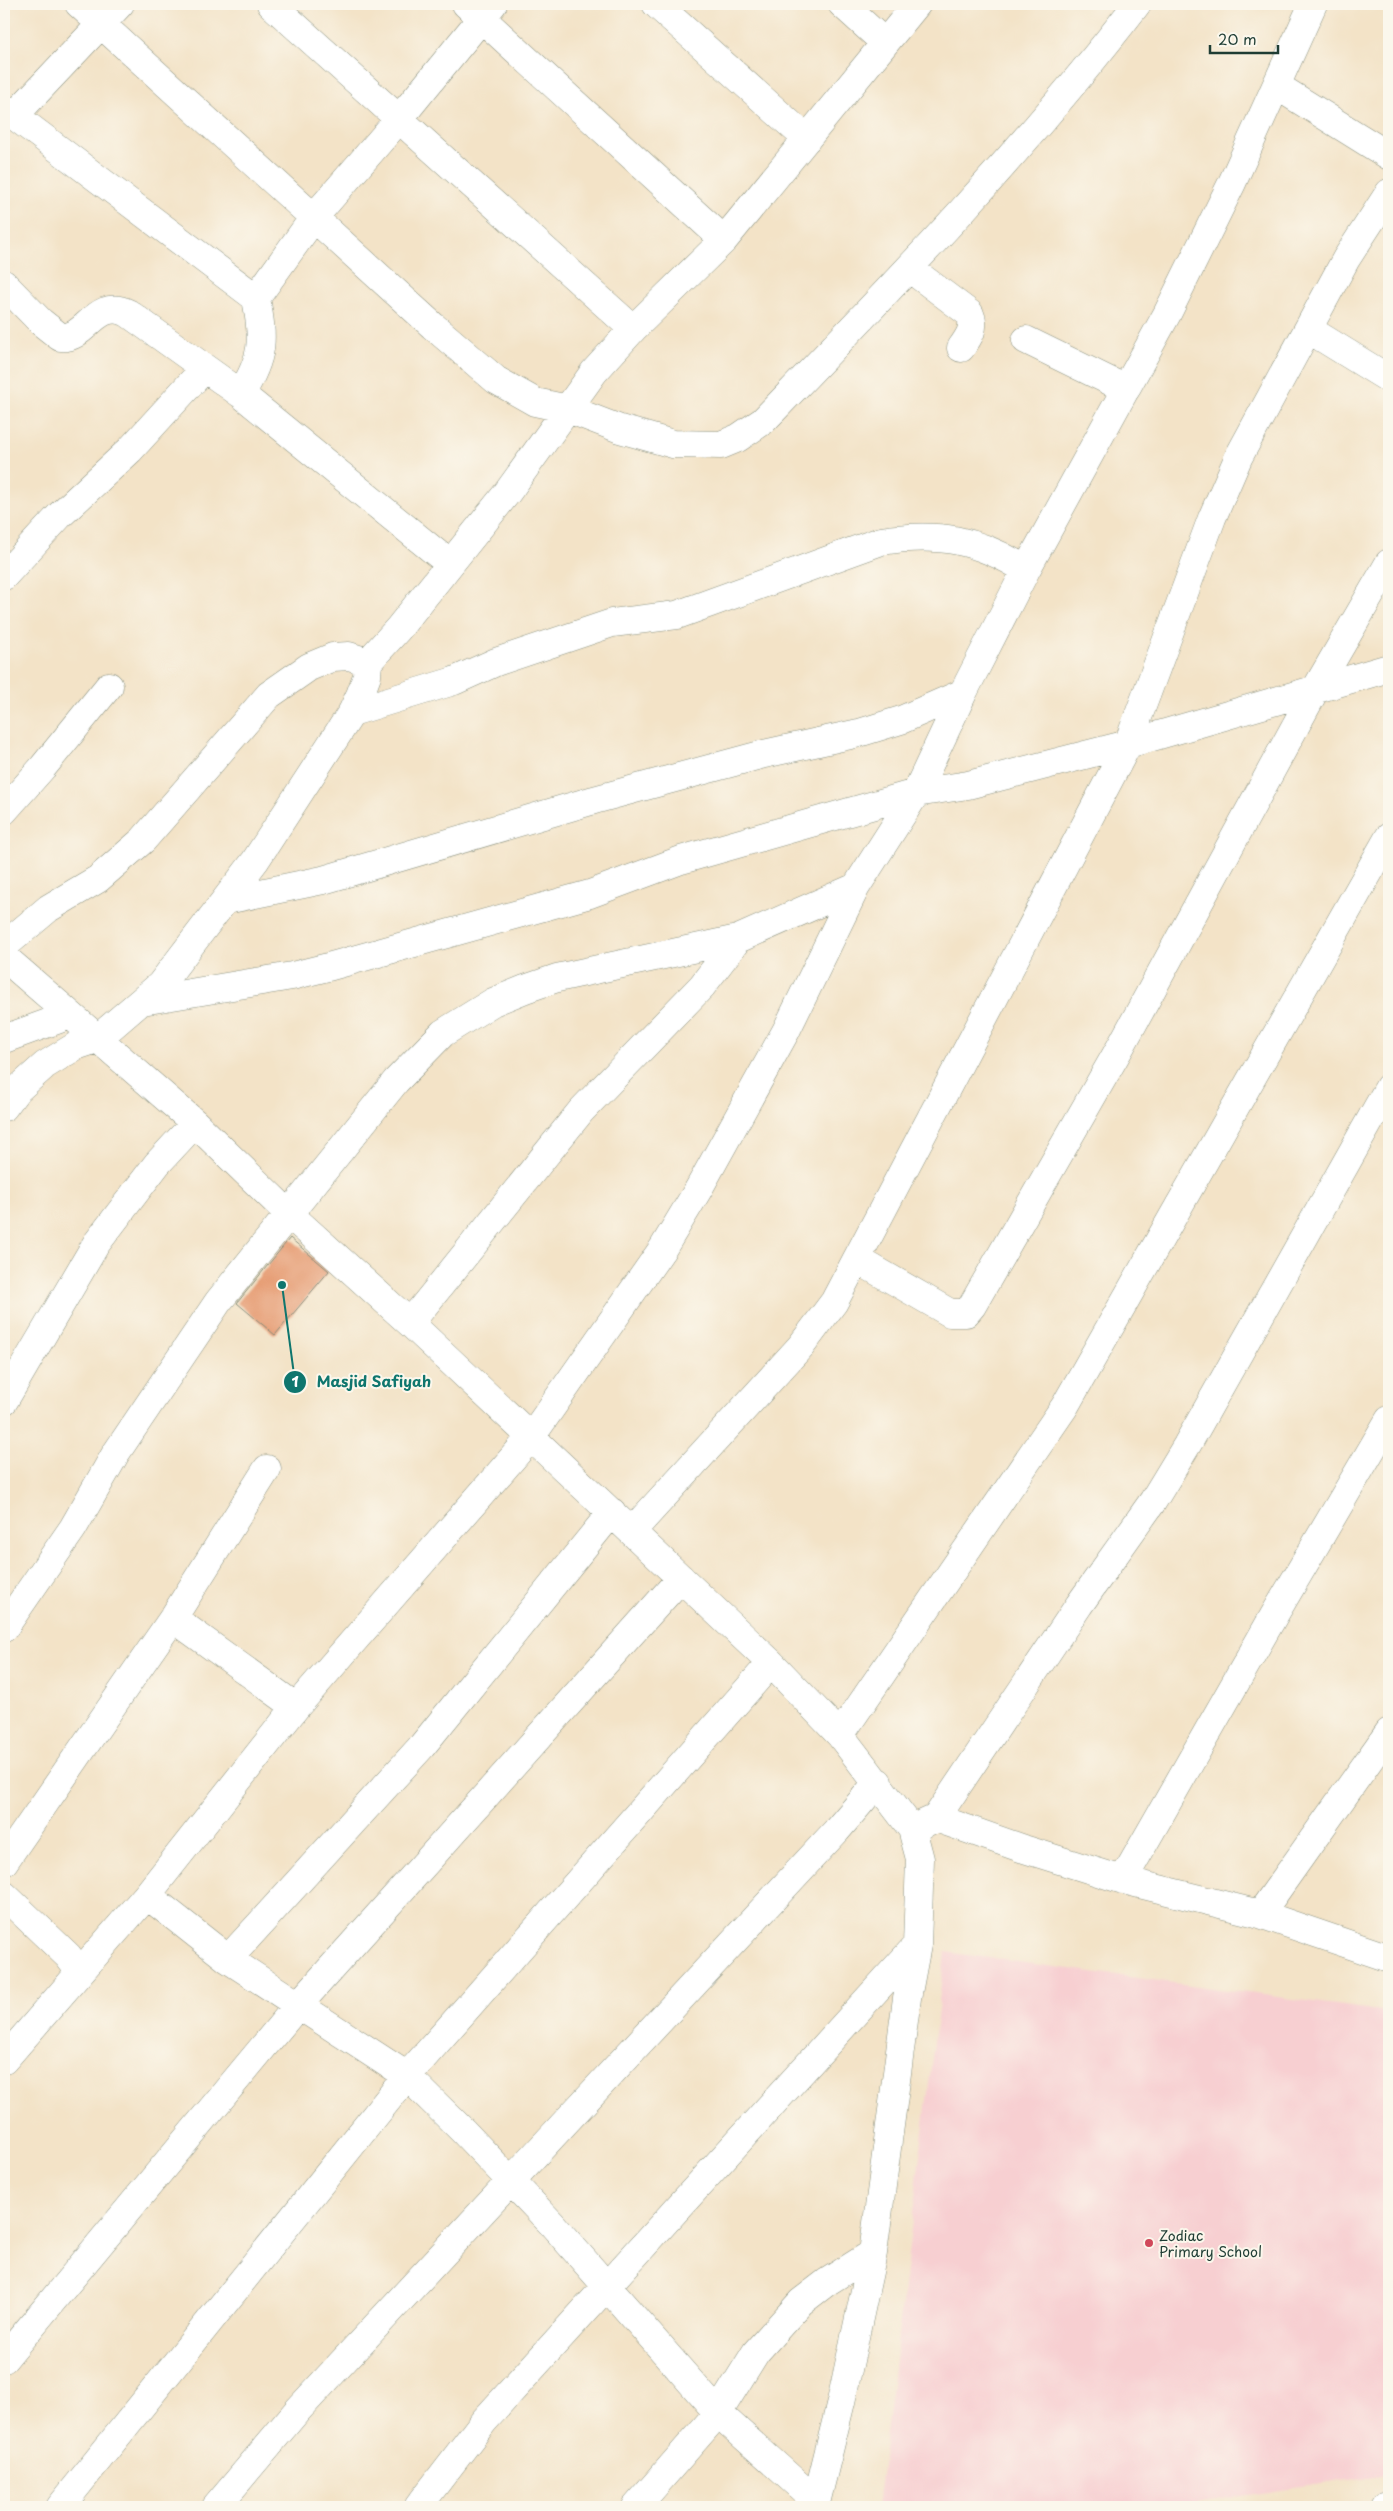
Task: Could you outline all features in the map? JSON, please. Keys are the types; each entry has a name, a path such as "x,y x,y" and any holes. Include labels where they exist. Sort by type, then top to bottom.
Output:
{"street":[{"path":"79,4 111,14 315,216 433,326 496,380 535,402 568,409 620,429 673,444 721,446 738,438 763,421 909,268 1039,121 1137,4"},
{"path":"271,4 633,329"},
{"path":"656,4 807,139"},
{"path":"842,4 885,43"},
{"path":"4,1108 16,1091 45,1065 76,1046 97,1039 160,985 255,861 352,712 367,676 368,662 398,629 507,493 594,372 633,329 724,240 917,4"},
{"path":"4,2060 147,1896 296,1707 531,1437 663,1248 698,1190 786,1031 856,887 916,793 963,693 1026,570 1168,314 1277,86 1313,4"},
{"path":"241,394 256,366 262,347 256,298 315,216 399,119 480,8 724,240"},
{"path":"111,14 9,112 256,298"},
{"path":"1277,86 1389,156"},
{"path":"632,1531 801,1346 834,1302 858,1260 1128,744 1224,488 1265,405 1346,259 1389,193"},
{"path":"909,268 970,314 973,320 971,335 961,348"},
{"path":"4,284 41,322 60,337 71,335 104,310 122,311 241,394 450,564"},
{"path":"1308,329 1389,379"},
{"path":"1026,340 1126,389"},
{"path":"4,576 60,515 130,450 204,369"},
{"path":"352,712 454,680 496,662 612,623 677,615 881,541 914,536 969,542 1005,556 1026,570"},
{"path":"858,1260 950,1313 966,1313 972,1306 1120,1046 1314,692 1389,563"},
{"path":"4,946 49,908 98,879 143,840 269,695 309,668 333,657 349,656 368,662"},
{"path":"142,1000 292,976 328,967 590,894 680,860 916,793 968,785 1128,744 1314,692 1389,668"},
{"path":"4,811 43,767 109,686"},
{"path":"226,900 323,880 594,800 764,754 859,733 901,720 963,693"},
{"path":"840,1735 1065,1406 1389,837"},
{"path":"4,1628 73,1528 116,1453 218,1302 396,1081 443,1033 493,1002 557,978 738,939 856,887"},
{"path":"410,1323 581,1111 702,986 738,939"},
{"path":"4,957 195,1123 289,1214 410,1323 612,1512 771,1663 840,1735 878,1782 924,1824 1024,1849 1123,1880 1260,1914 1389,1958"},
{"path":"4,1039 70,1015"},
{"path":"147,1896 228,1960 299,2004 406,2076 463,2131 552,2224 606,2289 718,2413 816,2504 842,2402 873,2253 907,1998 917,1945 920,1859 924,1824 1153,1501 1187,1445 1389,1087"},
{"path":"4,1402 96,1244 157,1164 195,1123"},
{"path":"1123,1880 1276,1612 1389,1420"},
{"path":"4,1862 173,1618 267,1469"},
{"path":"228,1960 422,1746 612,1512"},
{"path":"4,2359 299,2004 681,1578"},
{"path":"173,1618 296,1707"},
{"path":"60,2507 406,2076 771,1663"},
{"path":"1260,1914 1389,1732"},
{"path":"216,2507 297,2411 837,1830 878,1782"},
{"path":"4,1895 68,1956 80,1972"},
{"path":"418,2507 484,2421 917,1945"},
{"path":"636,2507 718,2413 756,2352 801,2302 827,2282 873,2253"},
{"path":"1384,2507 1389,2506"}],"shaded area":[{"name":"Zodiac Primary School","path":"945,1952 1389,2012 1389,2474 1168,2507 877,2507"}],"building":[{"path":"290,1238 329,1271 275,1335 237,1303"}],"place":[{"name":"Masjid Safiyah","path":"282,1285"},
{"name":"Zodiac Primary School","path":"1149,2243"}]}
